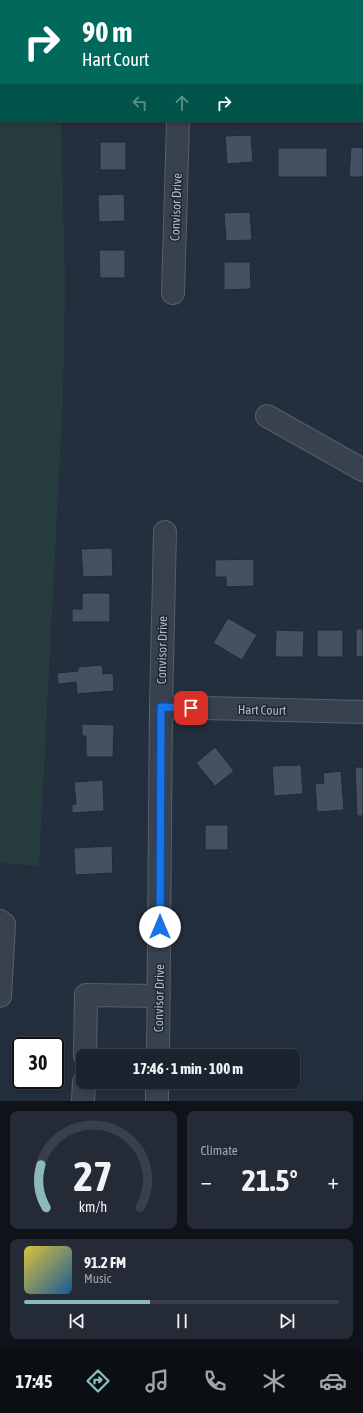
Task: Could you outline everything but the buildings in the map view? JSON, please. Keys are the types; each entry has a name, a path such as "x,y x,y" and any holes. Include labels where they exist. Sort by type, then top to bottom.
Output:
{"street":[{"name":"Convisor Drive","path":"173,293 178,122"},
{"path":"267,416 363,470"},
{"name":"Convisor Drive","path":"158,1049 161,707 165,532"},
{"name":"Hart Court","path":"161,707 363,712"},
{"path":"0,921 4,924 0,996"},
{"path":"84,1049 86,995 159,996"},
{"path":"83,1101 84,1089"},
{"path":"157,1101 158,1089"}],"green space":[{"path":"0,122 61,122 65,283 63,397 39,866 0,863"}],"route":[{"path":"160,927 161,707 191,708"}]}
